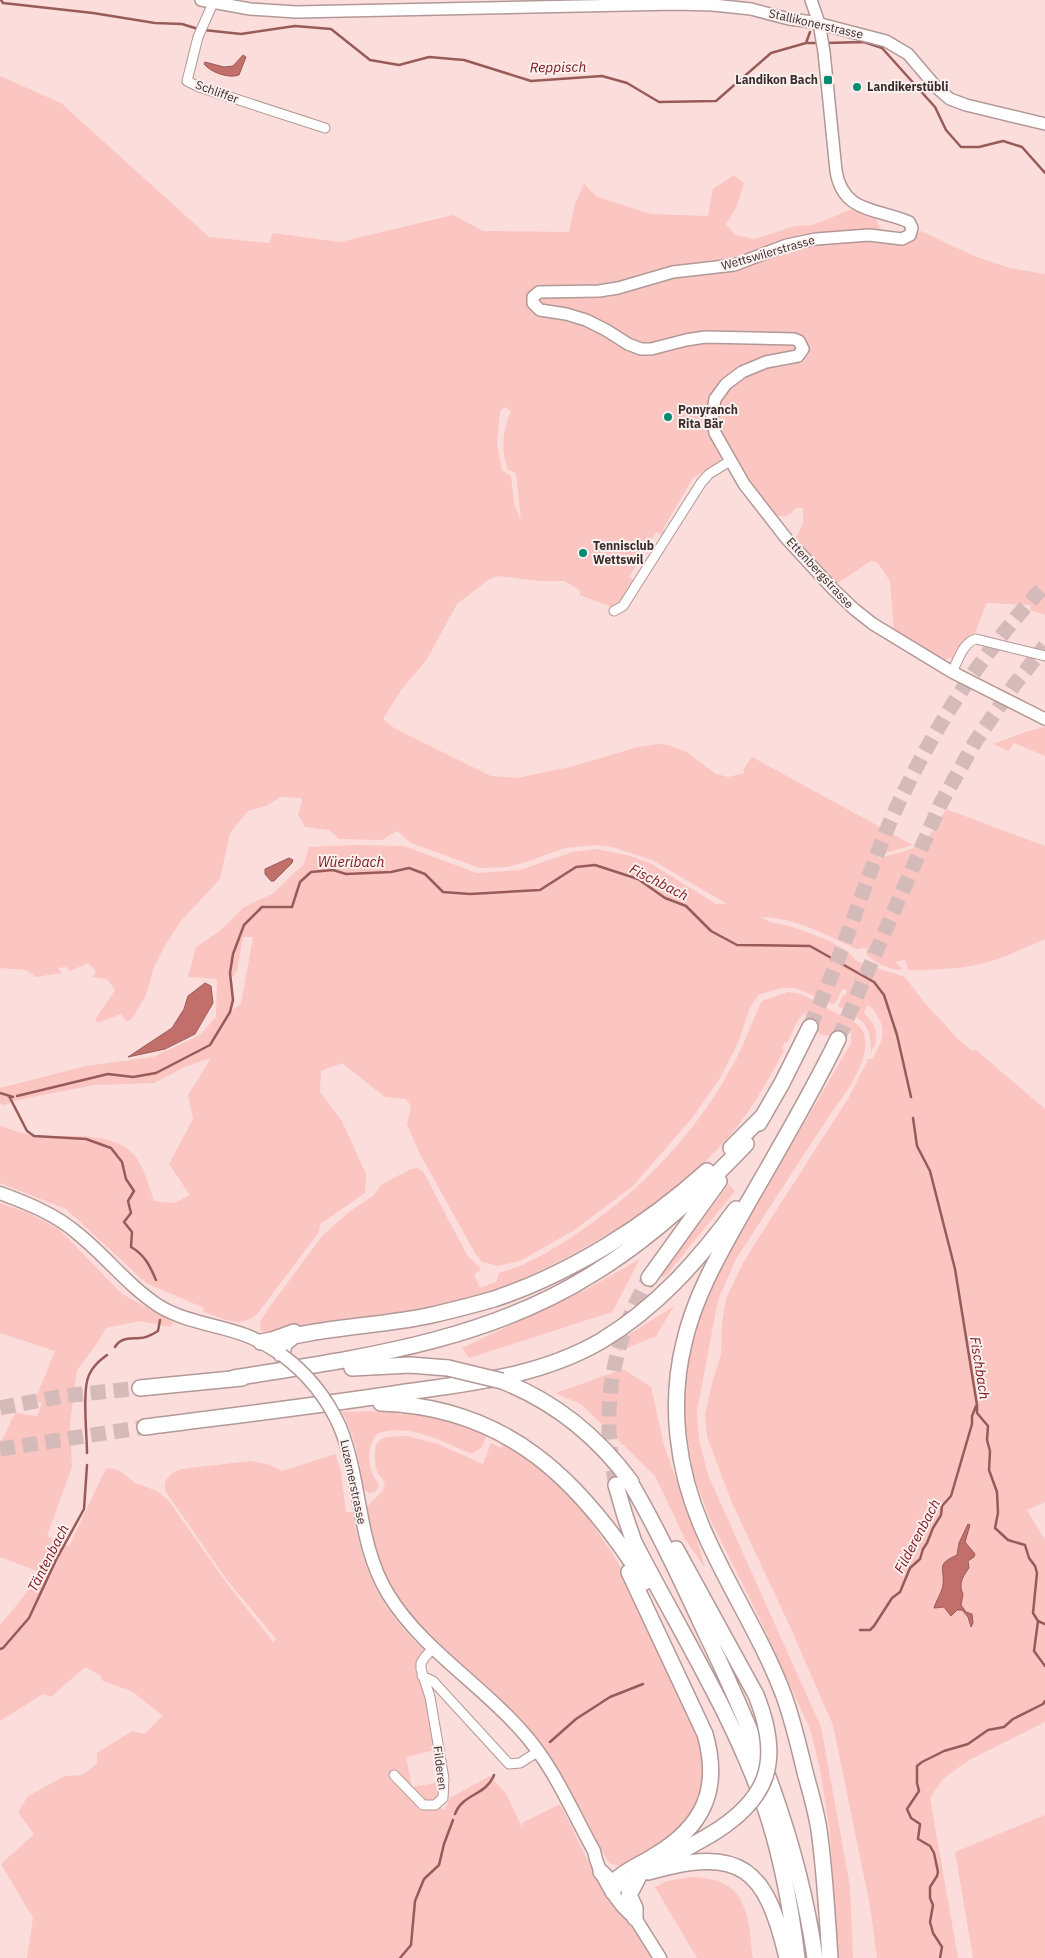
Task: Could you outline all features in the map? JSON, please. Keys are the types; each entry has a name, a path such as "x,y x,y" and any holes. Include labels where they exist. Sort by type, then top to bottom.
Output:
{"highway":[{"path":"649,1278 746,1144 793,1063 810,1027"},
{"path":"830,1958 819,1830 792,1722 778,1682 702,1528 692,1502 681,1454 676,1409 681,1357 687,1330 698,1299 721,1253 838,1039"},
{"path":"282,1355 283,1347 288,1339 294,1336 423,1317 494,1299 560,1271 616,1239 653,1214 703,1175 764,1115"},
{"path":"145,1427 464,1385 532,1370 600,1341 634,1319 658,1299 687,1269 726,1223 787,1134"},
{"path":"234,1378 366,1357 409,1347 485,1325 532,1306 594,1273 635,1244 689,1200 746,1144"},
{"path":"261,1342 295,1331 313,1332"},
{"path":"140,1388 382,1366 410,1365 448,1368 502,1381 541,1400 583,1429 604,1449 677,1572 763,1759 782,1812 796,1861 815,1958"},
{"path":"337,1403 383,1403 413,1406 449,1413 478,1423 512,1439 537,1455 560,1474 584,1498 603,1521 630,1557 710,1685"},
{"path":"621,1480 624,1516 634,1542 710,1685 742,1750 766,1810 785,1878 797,1958"},
{"path":"621,1480 658,1518 676,1548 756,1696 764,1715 769,1740 769,1756 764,1781 756,1797 746,1809 710,1835 624,1881"},
{"path":"584,1498 629,1571 642,1597 700,1724 709,1754 709,1789 702,1809 692,1826 675,1843 624,1881"},
{"path":"804,1769 814,1833 824,1958"},
{"path":"624,1881 680,1863 704,1860 729,1863 744,1871 756,1881 769,1900 781,1933 787,1958"},
{"path":"603,1868 612,1870 624,1881 635,1908 635,1918"}],"main road":[{"name":"Luzernerstrasse","path":"0,1193 57,1218 78,1233 138,1291 161,1307 177,1314 246,1335 261,1342 300,1369 315,1385 331,1408 340,1427 352,1463 365,1535 380,1579 406,1619 433,1648 503,1711 539,1751 562,1788 594,1851 596,1861 603,1868"},
{"path":"624,1881 635,1918 660,1958"}],"street":[{"name":"Wettswilerstrasse","path":"715,399 726,384 742,372 766,362 798,356 803,349 801,343 794,339 705,337 651,349 641,349 628,344 586,320 538,309 533,303 533,297 537,292 608,289 673,272 734,265 787,245 816,239 869,235 902,238 908,236 912,228 909,222 855,204 845,196 840,187 836,170 823,42 811,0"},
{"name":"Stallikonerstrasse","path":"207,1 264,10 313,12 713,5 751,9 819,23 886,41 908,54 937,88 950,99 966,105 1045,124"},
{"name":"Schliffer","path":"207,1 206,20 198,37 187,81 325,128"},
{"name":"Ettenbergstrasse","path":"715,399 712,413 716,437 744,484 780,530 848,604 873,624 952,672 1045,719"},
{"path":"614,612 623,606 701,483 709,474 730,461"},
{"path":"952,672 970,640 976,639 1045,656"},
{"path":"433,1648 422,1663 422,1676 433,1681 509,1764 520,1763 539,1751"},
{"name":"Filderen","path":"394,1775 423,1805 435,1805 443,1798 444,1779 430,1697 422,1676"}],"shaded area":[{"path":"243,55 246,57 239,75 235,76 220,74 204,64 205,62 224,67 233,66"},
{"path":"0,76 61,103 209,237 269,243 273,233 340,242 453,215 483,231 569,232 575,204 584,184 597,197 651,214 708,216 713,189 734,175 744,183 737,206 726,224 735,235 755,239 795,226 813,225 852,209 875,218 885,237 912,237 921,231 974,256 1010,268 1045,274 1045,615 1030,610 1031,605 987,603 974,635 965,641 954,660 949,658 944,660 894,631 890,581 877,562 871,561 835,585 796,537 803,524 803,508 796,508 786,516 774,514 729,453 718,426 717,415 720,403 709,401 707,409 708,423 721,458 720,462 693,478 663,529 667,531 664,537 656,532 629,577 636,582 622,603 611,607 580,595 580,590 564,581 539,581 497,576 488,580 457,604 427,659 402,689 383,719 394,728 491,776 517,778 570,767 638,747 659,744 669,745 688,753 716,774 728,777 745,773 743,770 752,757 913,845 878,855 879,858 913,848 920,844 932,832 946,809 1045,846 1045,939 1004,957 976,965 930,970 908,970 905,960 895,962 903,969 894,969 883,966 873,960 866,954 867,949 856,949 822,933 786,920 761,917 770,922 793,927 825,939 844,949 858,962 905,977 924,1002 959,1040 972,1051 976,1050 1045,1109 1045,1502 1027,1510 1045,1540 1045,1722 969,1760 944,1778 930,1798 958,1958 877,1958 870,1906 833,1725 787,1620 732,1503 707,1437 705,1415 721,1355 722,1323 726,1299 743,1263 849,1097 868,1059 872,1059 878,1049 883,1034 881,1023 872,1008 867,1005 864,1013 872,1022 876,1031 876,1041 871,1052 871,1042 864,1023 838,1006 847,990 842,989 836,1002 832,1004 796,988 781,988 758,995 749,1010 739,1041 720,1078 693,1117 633,1186 573,1231 520,1261 498,1266 482,1262 475,1253 421,1156 407,1125 411,1106 406,1099 385,1097 342,1063 321,1071 320,1092 342,1121 366,1174 365,1193 320,1224 319,1232 258,1313 252,1318 238,1322 203,1312 204,1308 146,1283 66,1209 0,1183 0,1126 31,1135 84,1136 115,1142 131,1151 136,1157 144,1171 154,1201 175,1203 190,1195 169,1164 193,1119 188,1095 211,1058 187,1066 154,1083 95,1085 22,1099 4,1105 0,1104 0,1088 86,1066 153,1057 200,1035 216,1017 217,979 188,977 196,947 220,931 244,907 272,894 304,864 309,847 354,845 404,846 477,873 520,870 572,852 596,849 627,855 650,863 716,904 727,904 654,861 612,847 595,845 565,848 507,867 480,868 411,843 397,831 382,840 339,839 329,830 305,827 298,814 302,803 301,798 280,797 268,805 248,811 230,833 220,879 181,921 164,947 154,967 146,995 131,1020 126,1021 121,1014 98,1023 95,1020 115,990 107,979 93,977 96,971 88,963 70,971 66,967 58,968 62,973 36,977 26,970 0,968","holes":["505,407 511,411 504,433 504,455 508,470 516,473 521,522 514,503 511,476 502,470 497,444 500,411","243,937 253,937 241,1004 232,1010 231,979 237,971"]},
{"path":"1045,727 1045,756 1014,743 1008,751 993,744 1025,732"},
{"path":"289,858 293,860 292,863 274,881 271,881 265,874 265,869"},
{"path":"205,983 211,986 213,1003 195,1034 165,1049 128,1057 172,1028 184,1009 188,996"},
{"path":"788,992 810,998 857,1024 865,1036 863,1058 846,1093 736,1259 718,1300 697,1411 699,1440 708,1475 821,1727 850,1886 853,1958 839,1958 835,1928 830,1833 820,1769 810,1729 758,1615 708,1515 693,1473 685,1421 685,1378 698,1321 708,1294 737,1239 851,1043 851,1032 848,1034 822,1035 805,1015 806,1012 797,1022 787,1043 785,1042 782,1048 784,1050 753,1104 735,1130 714,1153 694,1172 651,1206 603,1237 554,1264 502,1288 474,1298 385,1318 316,1323 269,1334 261,1331 260,1322 323,1235 350,1211 373,1196 382,1184 411,1169 417,1168 423,1171 467,1255 481,1269 474,1275 480,1288 496,1282 499,1273 525,1264 564,1242 588,1226 632,1191 672,1152 707,1108 722,1084 740,1051 762,1001"},
{"path":"729,1184 735,1191 664,1278 661,1275"},
{"path":"0,1203 31,1214 59,1229 122,1294 174,1322 170,1327 140,1321 106,1328 77,1370 70,1423 72,1467 47,1536 69,1546 106,1468 119,1470 135,1483 157,1491 169,1501 225,1581 273,1642 276,1639 227,1580 166,1492 165,1484 174,1472 182,1469 250,1461 267,1464 282,1471 335,1454 341,1472 346,1512 352,1512 368,1571 395,1619 424,1650 417,1669 424,1690 435,1750 406,1757 412,1787 441,1782 440,1797 435,1802 423,1803 396,1780 407,1795 417,1804 435,1806 444,1810 450,1798 490,1776 505,1792 523,1829 522,1823 560,1804 610,1900 613,1899 652,1958 27,1958 33,1918 1,1864 34,1834 18,1812 28,1796 65,1776 82,1775 97,1764 97,1753 132,1731 144,1734 163,1716 133,1692 101,1680 101,1676 85,1667 51,1697 43,1694 0,1721 0,1625 21,1600 40,1572 0,1557 0,1440 2,1440 15,1413 37,1416 42,1403 35,1400 55,1351 0,1333"},
{"path":"640,1259 612,1312 469,1358 462,1348 585,1290"},
{"path":"674,1306 656,1336 620,1351 611,1346"},
{"path":"623,1369 651,1387 664,1445 697,1539 705,1568 685,1539 655,1476 582,1405 556,1393"},
{"path":"342,1412 398,1412 400,1415 409,1412 433,1417 487,1435 482,1447 472,1454 438,1439 413,1432 401,1430 377,1434 370,1447 369,1463 379,1487 375,1492 369,1493 363,1488 356,1449"},
{"path":"407,1436 438,1444 483,1464 491,1443 502,1448 504,1444 531,1460 558,1482 579,1505 615,1557 695,1723 705,1754 700,1802 673,1838 624,1866 614,1865 608,1861 600,1847 597,1846 553,1760 534,1734 501,1700 424,1628 395,1594 376,1552 366,1508 383,1490 384,1485 376,1466 376,1445 383,1438"},
{"path":"968,1524 970,1525 965,1542 975,1554 968,1561 969,1568 962,1580 963,1594 961,1605 966,1612 972,1614 973,1623 971,1627 968,1617 962,1610 957,1610 951,1616 944,1607 934,1608 943,1585 943,1564 957,1555 959,1543"},
{"path":"1045,1815 1045,1958 973,1958 955,1852"},
{"path":"692,1877 710,1879 724,1884 735,1892 742,1901 749,1927 753,1958 697,1958 655,1887 667,1881"}],"waterway":[{"name":"Reppisch","path":"1,0 3,3 93,13 155,23 182,24 198,29"},
{"name":"Reppisch","path":"204,30 241,34 295,26 331,29 370,60 399,65 429,57 464,60 531,81 602,76 627,83 659,102 716,101 771,53 806,43 818,43"},
{"path":"806,43 810,32"},
{"name":"Reppisch","path":"826,43 864,42 882,48 935,107 946,130 961,147 979,147 1003,141 1022,147 1045,173"},
{"name":"Fischbach","path":"17,1096 108,1074 133,1077 156,1073 210,1045 230,1012 233,1000 230,973 233,954 244,925 262,907 292,907 300,882 311,872 333,870 346,874 391,872 409,868 425,874 443,892 470,894 540,890 576,867 595,865 638,879 665,898 686,906 711,931 737,945 810,946 874,982 884,995 897,1035 911,1097"},
{"name":"Täntenbach","path":"0,1093 13,1097"},
{"name":"Täntenbach","path":"9,1096 27,1131 34,1136 86,1139 111,1148 122,1162 126,1179 134,1191 128,1201 131,1213 124,1222 132,1232 131,1247 146,1261 156,1280"},
{"name":"Fischbach","path":"913,1118 917,1146 930,1171 955,1269 977,1413 988,1426 989,1470 997,1492 998,1513 995,1528 1008,1540 1025,1545 1037,1573 1033,1613 1038,1621 1045,1624"},
{"name":"Täntenbach","path":"115,1347 123,1340 150,1336 158,1331 160,1320"},
{"name":"Täntenbach","path":"87,1453 85,1401 87,1382 94,1366 107,1355"},
{"name":"Filderenbach","path":"860,1630 870,1630 874,1626 892,1598 900,1592 910,1568 920,1559 933,1528 941,1515 942,1506 951,1496 976,1406"},
{"name":"Täntenbach","path":"0,1649 3,1648 29,1618 56,1560 84,1509 87,1465"},
{"path":"1038,1621 1034,1651 1045,1666"},
{"name":"Filderenbach","path":"550,1742 576,1719 610,1697 643,1684"},
{"path":"940,1958 942,1947 933,1933 930,1922 933,1905 930,1898 930,1887 938,1872 934,1853 930,1846 918,1839 920,1824 911,1818 907,1809 919,1791 917,1766 944,1751 968,1744 988,1730 1004,1727 1013,1719 1043,1704 1045,1701"},
{"name":"Filderenbach","path":"455,1814 463,1802 486,1787 494,1775"},
{"name":"Filderenbach","path":"400,1958 411,1945 415,1901 424,1879 439,1865 453,1820"}],"tunnel":[{"path":"810,1027 837,963 887,828 920,760 968,681 1024,608 1045,585"},
{"path":"838,1039 941,803 975,742 1015,684 1045,646"},
{"path":"616,1485 609,1431 609,1404 612,1378 626,1328 649,1278"},
{"path":"0,1408 63,1396 140,1388"},
{"path":"0,1449 145,1427"}],"place":[{"name":"Landikon Bach","path":"828,80"},
{"name":"Landikerstübli","path":"857,87"},
{"name":"Ponyranch Rita Bär","path":"668,417"},
{"name":"Tennisclub Wettswil","path":"583,553"}],"water label":[{"name":"Wüeribach","path":"351,862"}]}
